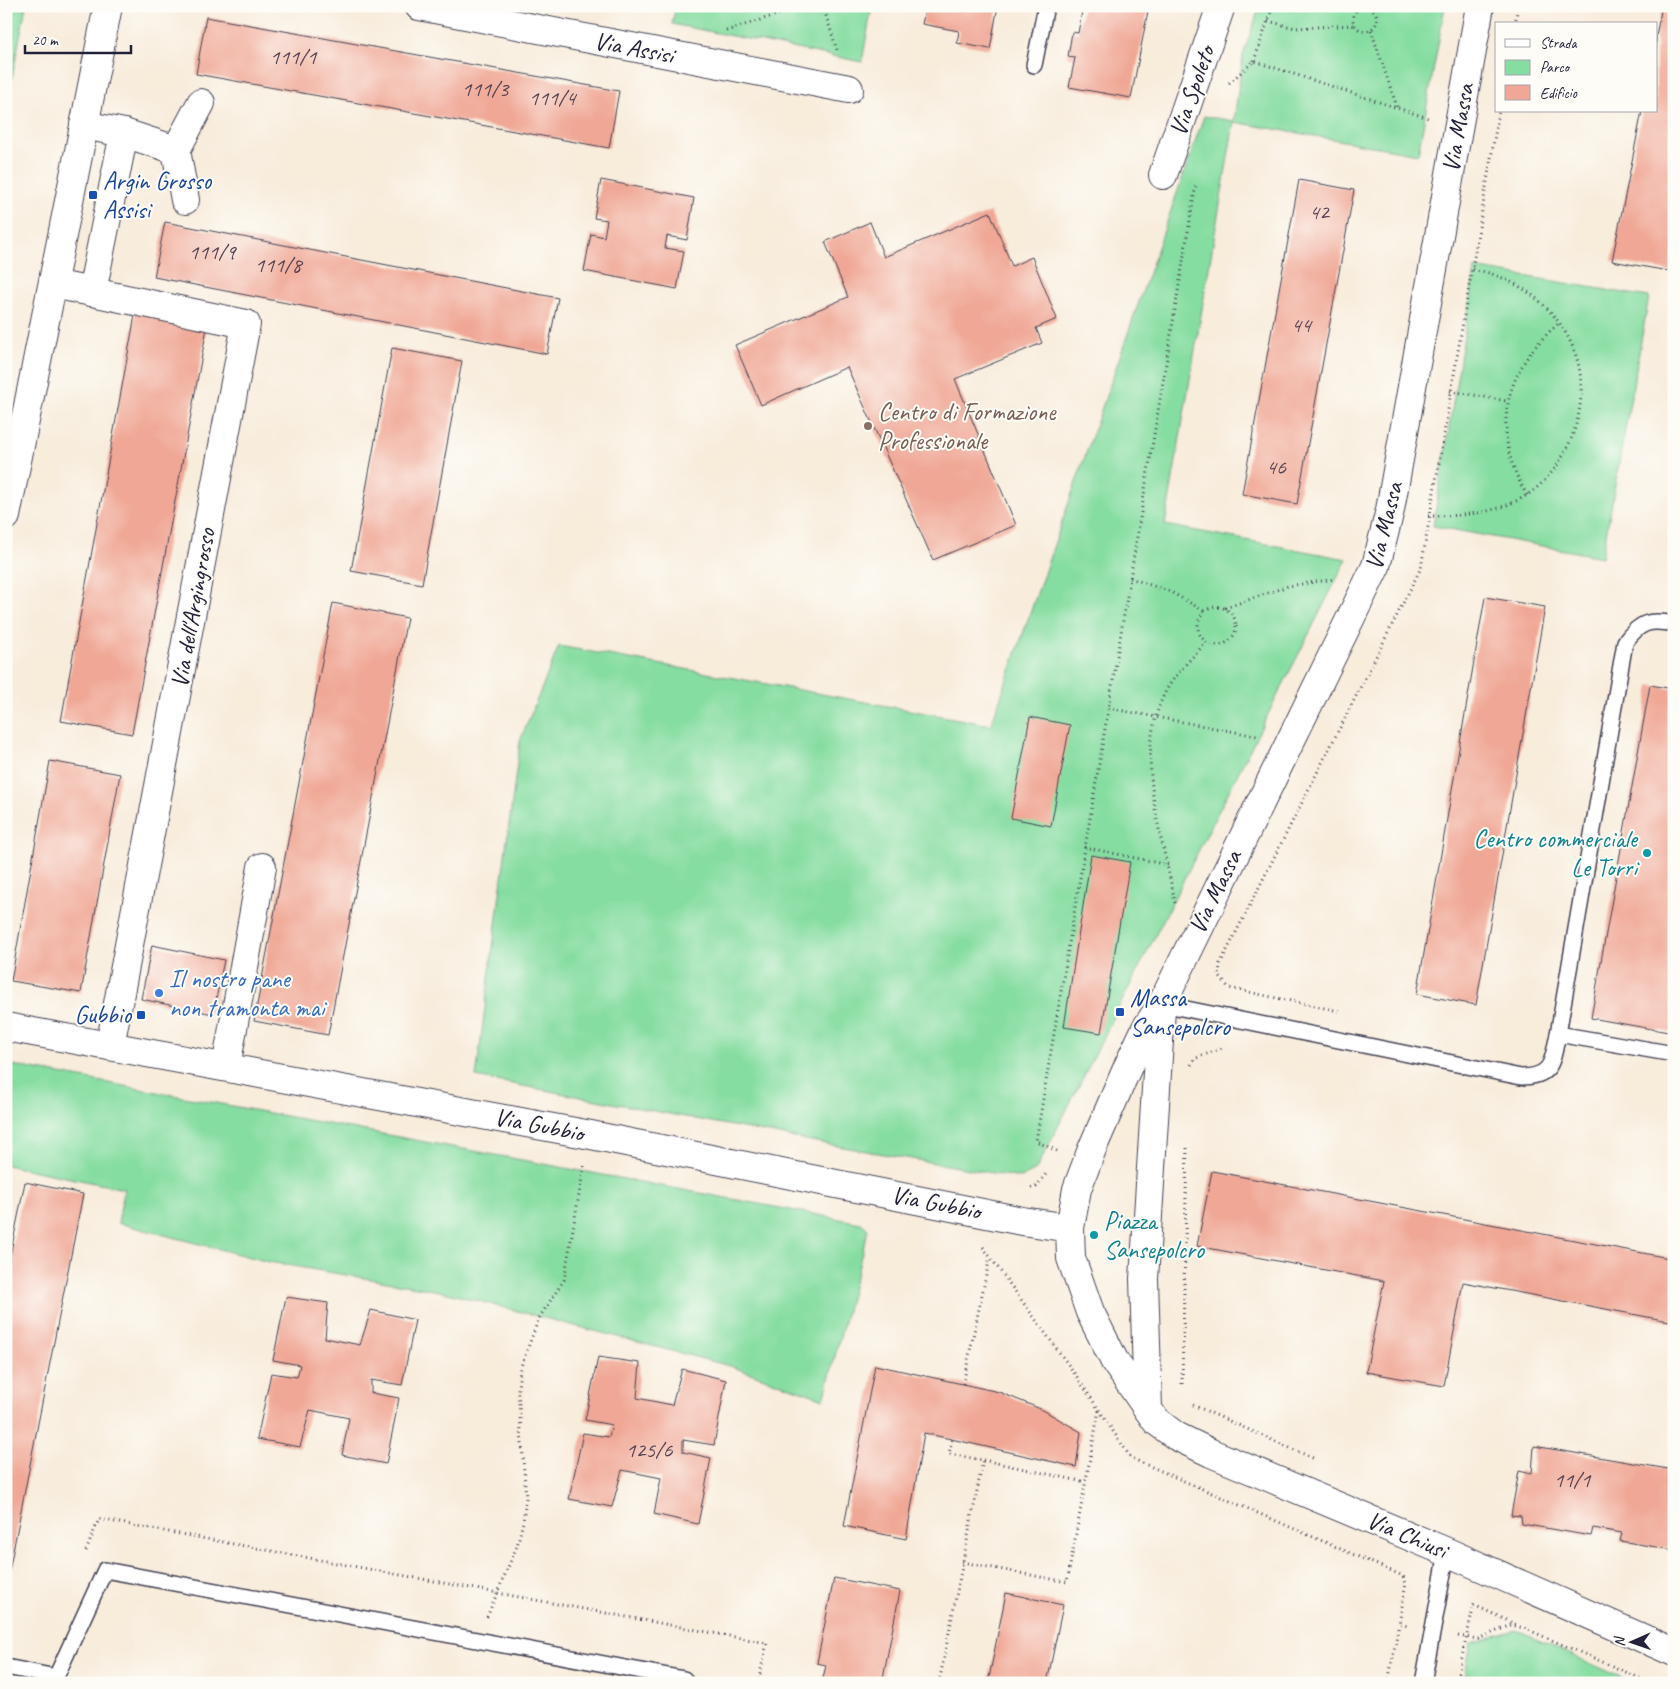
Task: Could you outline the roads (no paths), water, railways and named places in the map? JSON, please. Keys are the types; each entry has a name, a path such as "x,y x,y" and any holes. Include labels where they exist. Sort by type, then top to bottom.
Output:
{"street":[{"path":"6,516 108,6"},
{"name":"Via Assisi","path":"419,6 849,89"},
{"name":"Via Spoleto","path":"1163,175 1221,6"},
{"name":"Via Massa","path":"1162,1004 1186,925 1376,566 1390,510 1480,6"},
{"path":"185,200 176,150 201,103"},
{"path":"84,125 124,133 176,150"},
{"path":"92,292 124,133"},
{"name":"Via dell'Argingrosso","path":"53,284 246,324 110,1046"},
{"path":"226,1067 262,867"},
{"path":"1148,1409 1115,1362 1090,1312 1071,1258 1070,1228 1077,1189 1092,1149 1146,1028 1162,1004"},
{"path":"1148,1409 1144,1279 1162,1004"},
{"name":"Via Gubbio","path":"6,1027 610,1139 1022,1221 1070,1228"},
{"name":"Via Chiusi","path":"1148,1409 1164,1429 1192,1444 1447,1552 1674,1652"}],"lane":[{"path":"1034,65 1046,6"},
{"path":"1162,1004 1521,1077 1533,1077 1544,1072 1552,1060 1558,1034 1625,642 1636,628 1648,622 1674,624"},
{"path":"1558,1034 1674,1054"},
{"path":"1423,1683 1447,1552"},
{"path":"6,1668 57,1680 105,1570 684,1679 683,1683"}],"place":[{"name":"Argin Grosso Assisi","path":"93,195"},
{"name":"Centro di Formazione Professionale","path":"868,426"},
{"name":"Centro commerciale Le Torri","path":"1647,853"},
{"name":"Il nostro pane non tramonta mai","path":"159,993"},
{"name":"Massa Sansepolcro","path":"1120,1012"},
{"name":"Gubbio","path":"141,1015"},
{"name":"Piazza Sansepolcro","path":"1094,1235"}]}
